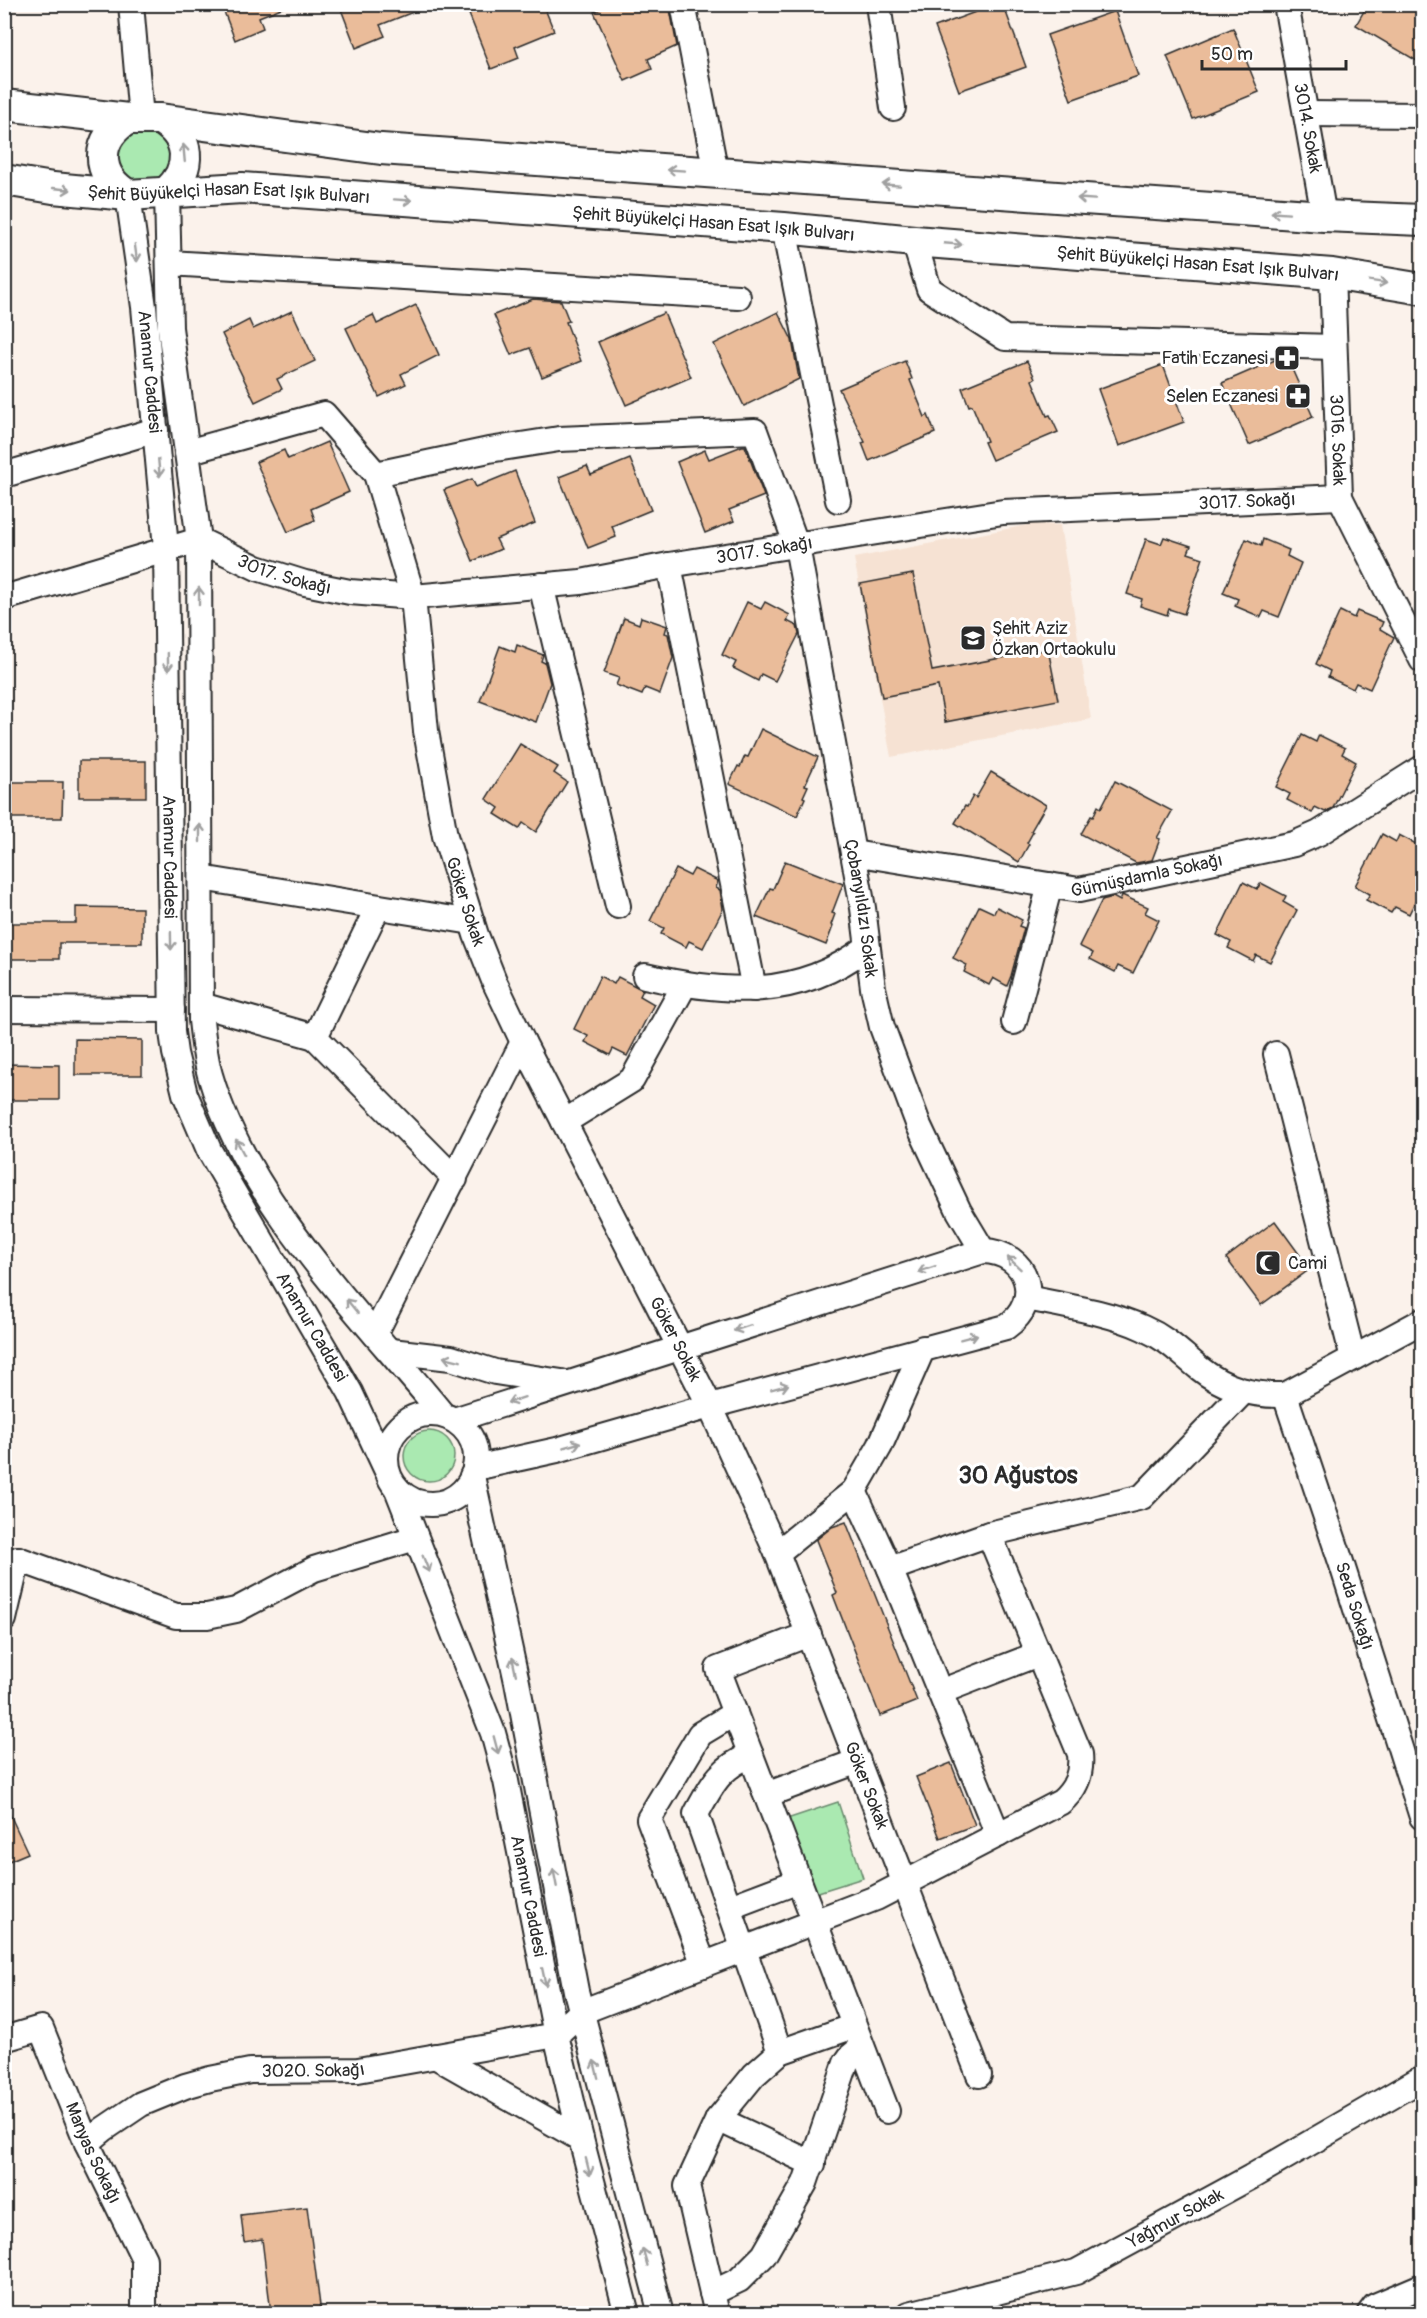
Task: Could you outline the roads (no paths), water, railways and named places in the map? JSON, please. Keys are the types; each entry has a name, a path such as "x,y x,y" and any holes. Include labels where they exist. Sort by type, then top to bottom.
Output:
{"main road":[{"path":"4,105 143,118 381,149 1324,216 1422,220"},
{"path":"128,195 119,190 106,173 103,152 111,132 143,118 177,132 185,152 182,173 177,183 167,192"},
{"name":"Şehit Büyükelçi Hasan Esat Işık Bulvarı","path":"4,180 53,188 128,195 242,188 784,228 914,241 1332,274 1422,289"}],"street":[{"path":"131,4 143,118"},
{"path":"683,4 716,173"},
{"path":"878,4 893,108"},
{"name":"3014. Sokak","path":"1286,4 1324,216"},
{"path":"1306,114 1422,115"},
{"name":"Anamur Caddesi","path":"167,192 170,328 199,540 201,1005 204,1047 209,1073 236,1140 284,1218 383,1342 449,1418"},
{"name":"Anamur Caddesi","path":"128,195 144,307 166,548 172,1032 179,1075 209,1150 344,1382 392,1479 493,1733 506,1781 556,2035 627,2313"},
{"path":"784,228 838,500"},
{"path":"914,241 929,289 1005,338 1334,346"},
{"path":"169,263 738,297"},
{"name":"3016. Sokak","path":"1332,274 1340,497 1422,660"},
{"path":"187,452 324,414 376,474"},
{"path":"4,475 156,430"},
{"name":"Çobanyıldızı Sokak","path":"376,474 489,450 559,439 755,431 797,546 863,908 866,948 882,1027 899,1077 938,1169 983,1251"},
{"name":"Göker Sokak","path":"376,474 413,597 420,687 434,784 448,846 472,922 495,983 523,1042 710,1406 777,1553 979,2075"},
{"name":"3017. Sokağı","path":"199,540 257,568 312,585 350,592 413,597 581,582 669,565 1003,512 1340,497"},
{"path":"4,598 199,540"},
{"path":"669,565 754,989"},
{"path":"542,585 618,906"},
{"name":"Gümüşdamla Sokağı","path":"853,853 1079,890 1294,844 1319,833 1422,768"},
{"path":"201,878 472,922"},
{"path":"1014,1022 1050,885"},
{"path":"315,1037 378,907"},
{"path":"645,976 684,984 754,989 773,988 809,980 839,967 866,948"},
{"path":"564,1122 632,1080 684,984"},
{"path":"201,1005 315,1037 455,1179"},
{"path":"4,1009 172,1010"},
{"path":"523,1042 455,1179 383,1342 520,1377 571,1383"},
{"path":"1276,1054 1353,1358"},
{"path":"449,1418 463,1427 474,1446 473,1472 459,1494 438,1503 416,1501 392,1479 387,1445 399,1425 420,1415 449,1418 571,1383 983,1251 1002,1253 1017,1263 1026,1280 1027,1298 1020,1315 1006,1327 473,1472"},
{"path":"1027,1298 1141,1327 1172,1344 1221,1383 1244,1391 1268,1395 1285,1395 1422,1321"},
{"path":"777,1553 854,1491 880,1446 923,1348"},
{"path":"890,1569 989,1534 1142,1497 1244,1391"},
{"name":"Seda Sokağı","path":"1285,1395 1422,1817"},
{"name":"Anamur Caddesi","path":"473,1472 518,1682 581,2012 661,2313"},
{"path":"854,1491 890,1569 998,1834"},
{"path":"556,2035 581,2012 876,1898 906,1884 1061,1802 1073,1790 1080,1774 1081,1764 1077,1745 989,1534"},
{"path":"4,1619 11,1563 176,1616 207,1616 237,1610 314,1569 415,1538"},
{"path":"808,1634 718,1669 887,2111"},
{"path":"940,1692 1038,1654"},
{"path":"704,1965 649,1819 700,1734 735,1713"},
{"path":"751,1755 728,1766 716,1778 696,1814 780,2052"},
{"path":"766,1795 858,1761"},
{"path":"730,1907 799,1881"},
{"name":"Manyas Sokağı","path":"4,2038 40,2028 87,2143 144,2259 144,2313"},
{"name":"3020. Sokağı","path":"87,2143 141,2104 185,2086 210,2079 250,2071 358,2070 556,2035"},
{"path":"858,2036 805,2183 756,2265 714,2303 687,2186 718,2119 754,2075 780,2052 858,2036"},
{"path":"435,2056 581,2139"},
{"name":"Yağmur Sokak","path":"909,2313 1076,2272 1262,2171 1422,2078"},
{"path":"718,2119 813,2164"},
{"path":"1369,2313 1375,2306 1402,2306 1422,2286"}],"place":[{"name":"Fatih Eczanesi","path":"1287,358"},
{"name":"Selen Eczanesi","path":"1298,396"},
{"name":"Şehit Aziz Özkan Ortaokulu","path":"973,638"},
{"name":"Cami","path":"1268,1263"}],"district":[{"name":"30 Ağustos","path":"1018,1475"}]}
